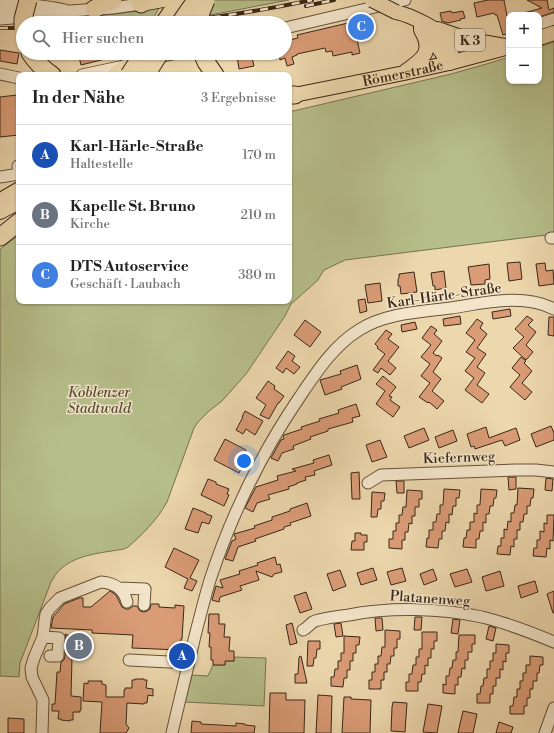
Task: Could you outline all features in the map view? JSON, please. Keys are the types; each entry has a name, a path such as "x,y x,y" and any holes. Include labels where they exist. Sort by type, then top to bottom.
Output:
{"highway":[{"path":"94,10 113,0"},
{"path":"169,16 180,0"},
{"path":"185,16 196,0"},
{"path":"200,16 206,0"},
{"path":"22,1 25,10 24,16"},
{"path":"35,60 48,72"},
{"path":"120,72 134,60"},
{"path":"131,72 139,60"},
{"path":"148,72 156,60"},
{"path":"205,60 214,72"},
{"path":"0,202 16,193"},
{"path":"3,235 16,224"}],"main road":[{"path":"140,2 163,0"},
{"name":"K 3","path":"372,0 396,12 423,29 431,37 449,63"},
{"name":"K 3","path":"396,12 405,14 444,36 450,44 451,51 449,63"},
{"path":"542,35 554,24"},
{"name":"K 3","path":"404,74 420,60 426,51 426,39 417,25"},
{"name":"K 3","path":"433,29 470,40 506,46"},
{"name":"Römerstraße","path":"292,95 404,74 506,47"},
{"path":"0,212 16,204"}],"street":[{"path":"292,26 405,0"},
{"path":"0,1 22,1 70,11"},
{"path":"47,16 70,11 122,7 140,2"},
{"path":"0,9 16,18"},
{"path":"0,19 16,22"},
{"path":"542,24 554,24"},
{"path":"95,72 147,60"},
{"path":"0,74 16,77"},
{"path":"0,177 16,174"},
{"name":"Karl-Härle-Straße","path":"172,733 210,580 226,534 248,486 284,420 333,351 360,329 379,320 398,315 514,300 534,302 554,309"},
{"name":"Kiefernweg","path":"368,482 381,475 517,470 554,472"},
{"path":"42,733 43,700 32,677 31,668 43,637 46,614 60,598 101,582 112,584 119,588 123,592 127,602"},
{"path":"119,588 145,589 144,605"},
{"name":"Platanenweg","path":"304,630 314,621 362,612 403,609 424,610 482,617 516,627 554,642"},
{"path":"43,637 59,638 58,656 50,656"},
{"path":"129,660 189,663"},
{"path":"545,733 554,708"}],"green space":[{"path":"213,0 289,0 205,16"},
{"path":"159,8 155,16 89,16 110,14"},
{"name":"Koblenzer Stadtwald","path":"554,42 554,234 345,260 324,270 317,281 292,303 292,111 451,74 506,58 506,84 542,84 542,46"},
{"name":"Koblenzer Stadtwald","path":"16,237 16,304 291,304 285,316 246,374 222,401 209,411 194,428 167,502 154,521 128,547 79,558 70,562 56,574 51,582 20,663 19,677 0,676 0,249"},
{"path":"234,657 266,658 264,706 185,702 192,675 208,676 213,665 225,665 225,661 234,661"}],"building":[{"path":"488,0 504,0 506,12 506,34 503,35 497,15 494,13 477,17 474,3"},
{"path":"527,0 547,0 549,10 554,8 554,12 542,16 542,12 528,12 542,8"},
{"path":"451,11 452,13 463,11 465,18 448,23 442,21 440,13"},
{"path":"371,17 374,31 356,35 360,53 352,55 352,52 333,56 332,51 326,52 325,48 297,54 292,57 292,39 298,38 297,35"},
{"path":"0,50 16,53 17,64 0,61"},
{"path":"292,57 294,64 287,66 286,60 292,60"},
{"path":"80,60 101,60 81,65"},
{"path":"238,60 253,60 254,66 239,69"},
{"path":"16,95 16,135 0,137 0,97"},
{"path":"520,262 522,279 509,281 507,263"},
{"path":"545,263 546,271 553,270 554,284 539,286 536,264"},
{"path":"489,264 490,279 485,280 485,284 471,285 468,267"},
{"path":"444,271 446,288 435,290 431,273"},
{"path":"414,272 417,292 401,294 400,286 398,286 399,274"},
{"path":"380,283 382,301 368,303 365,285"},
{"path":"365,299 367,311 360,313 358,300"},
{"path":"510,309 511,316 493,319 492,312"},
{"path":"460,316 461,324 444,326 443,319"},
{"path":"527,316 533,320 528,325 536,332 526,345 533,352 526,360 513,348 524,337 515,329"},
{"path":"549,317 554,317 554,336 548,335"},
{"path":"477,319 483,323 480,328 487,334 477,348 486,354 477,367 485,373 477,385 489,394 482,403 465,390 474,378 465,371 475,358 466,352 475,340 466,333"},
{"path":"305,320 321,332 310,347 294,335"},
{"path":"415,322 417,329 402,332 401,325"},
{"path":"431,326 437,330 434,334 442,341 433,353 442,358 433,372 441,379 432,391 444,401 437,409 429,402 428,403 419,397 430,383 421,376 430,364 421,357 431,345 422,338"},
{"path":"386,330 392,334 388,339 399,347 388,361 396,368 390,375 381,368 378,373 373,370 385,354 377,348 378,347 375,344"},
{"path":"288,351 295,356 292,361 300,367 294,374 286,368 283,373 276,368"},
{"path":"521,357 526,361 524,363 532,371 522,383 532,392 525,400 510,387 520,375 512,368"},
{"path":"357,365 361,379 341,387 342,389 325,395 320,380 341,374 340,371"},
{"path":"383,376 396,387 389,396 392,397 390,400 400,407 393,417 376,404 385,391 376,384"},
{"path":"268,381 275,386 274,389 284,396 278,403 269,419 260,415 266,405 256,398"},
{"path":"356,404 360,416 352,418 353,422 328,429 328,431 310,437 311,439 293,446 294,449 282,453 278,461 271,458 281,440 284,439 284,435 302,429 301,427 320,421 319,419 339,413 338,410"},
{"path":"245,411 263,421 255,435 246,429 243,434 236,430"},
{"path":"551,426 554,433 554,440 536,447 531,434"},
{"path":"486,427 489,438 516,428 520,440 505,446 502,440 475,449 474,446 471,447 467,434"},
{"path":"424,428 429,440 409,448 404,436"},
{"path":"453,430 457,441 439,448 435,437"},
{"path":"225,439 246,450 241,461 244,463 239,473 214,460"},
{"path":"380,440 387,457 372,462 366,445"},
{"path":"329,455 332,465 314,471 315,475 305,477 306,480 288,487 289,489 268,495 270,499 257,503 253,512 245,508 256,487 278,480 277,476 296,471 292,469 314,463 313,460"},
{"path":"359,472 360,499 352,499 351,473"},
{"path":"508,477 516,477 516,489 509,490"},
{"path":"546,478 553,479 552,491 545,490"},
{"path":"208,479 229,489 227,494 229,495 224,506 201,495"},
{"path":"396,481 404,481 404,493 397,493"},
{"path":"518,488 534,489 533,498 531,498 530,506 527,506 527,514 524,514 523,522 520,522 520,530 517,530 517,539 514,539 514,547 511,546 510,555 497,554 498,546 501,546 501,538 504,538 504,529 507,530 508,521 511,522 511,513 514,513 515,505 517,505"},
{"path":"444,489 460,490 459,498 456,498 456,506 453,506 452,515 449,514 449,523 446,522 445,531 442,531 442,539 439,539 438,548 426,547 427,538 429,538 429,530 433,530 433,522 436,522 437,514 440,514 440,505 443,505"},
{"path":"481,489 497,490 496,498 494,498 493,506 490,506 489,514 486,514 486,523 483,522 483,531 480,531 479,539 476,539 476,548 463,547 467,530 470,530 470,522 474,522 474,513 477,514 477,505 480,505"},
{"path":"407,490 422,491 422,499 419,499 419,507 415,507 415,516 412,516 412,524 409,523 408,532 405,532 405,540 402,540 402,549 389,548 389,539 393,539 393,531 396,531 396,523 399,523 399,515 402,515 403,507 406,507"},
{"path":"372,492 385,493 384,501 381,501 381,509 378,509 377,517 371,517"},
{"path":"307,503 311,516 290,523 291,525 284,527 284,529 255,539 256,541 238,547 233,561 225,559 232,541 236,539 234,534 255,528 254,526 272,520 272,517"},
{"path":"193,508 212,516 209,524 202,522 198,533 185,529"},
{"path":"547,515 554,515 553,541 550,540 550,549 547,548 546,557 533,556 534,548 537,548 537,540 540,540 540,531 544,532 544,523 547,524"},
{"path":"355,533 367,535 367,542 364,542 364,550 351,550 352,541 355,541"},
{"path":"174,548 199,560 190,578 197,581 192,591 184,588 188,579 165,567"},
{"path":"275,557 277,565 280,564 282,572 274,574 272,577 256,571 259,580 240,586 242,590 220,597 219,602 212,600 216,586 223,588 220,580 240,574 239,571 258,565 257,563"},
{"path":"373,568 377,580 361,585 357,573"},
{"path":"402,568 406,581 391,585 387,572"},
{"path":"433,569 437,580 424,585 420,574"},
{"path":"467,569 472,582 455,587 450,574"},
{"path":"340,570 346,586 333,591 327,574"},
{"path":"500,571 504,586 486,591 482,577"},
{"path":"535,581 538,592 521,598 518,586"},
{"path":"110,591 116,595 122,607 126,609 137,606 140,611 144,612 150,609 151,604 159,604 159,607 175,608 175,605 184,606 180,650 132,648 133,635 92,633 92,630 51,628 53,617 64,604 79,598 83,598 83,607 91,607"},
{"path":"554,591 554,613 553,613 547,594"},
{"path":"306,592 312,609 300,613 294,596"},
{"path":"209,614 219,614 219,624 225,624 224,637 230,637 229,651 234,651 234,661 225,661 225,665 213,665 213,660 211,660 211,647 209,647 210,633 208,633"},
{"path":"415,617 422,617 421,630 414,630"},
{"path":"375,618 382,618 383,630 376,631"},
{"path":"453,619 460,620 458,634 451,633"},
{"path":"292,623 297,643 290,645 286,625"},
{"path":"341,623 343,636 336,637 334,624"},
{"path":"489,626 496,628 493,641 486,639"},
{"path":"385,630 400,631 400,639 397,639 397,648 394,648 394,656 391,656 390,664 387,664 387,672 384,672 384,680 381,680 381,689 369,689 369,680 372,680 372,672 375,672 375,664 378,664 378,656 381,656 382,647 385,647"},
{"path":"422,632 437,632 437,641 434,641 434,649 431,649 431,658 428,658 428,666 425,665 425,674 422,674 421,682 418,682 418,691 406,691 406,682 409,682 409,674 412,674 413,665 416,665 416,657 419,657 419,649 422,649"},
{"path":"65,634 88,643 88,655 72,658 71,696 81,697 81,710 80,712 73,712 73,720 70,721 58,719 59,711 52,711 52,704 55,704 57,672 60,672 61,662 64,660 65,656"},
{"path":"459,635 475,635 475,644 472,644 472,652 468,652 468,660 465,660 465,669 462,668 461,677 458,677 458,685 455,685 455,694 443,693 443,684 446,685 446,676 449,676 453,660 456,660"},
{"path":"344,636 360,637 359,645 356,645 356,653 353,653 353,661 350,661 350,670 347,670 347,678 344,678 343,687 331,686 331,677 334,677 335,669 338,669 338,661 341,661 341,653 344,653"},
{"path":"308,641 320,641 320,649 317,649 313,666 307,666"},
{"path":"496,644 509,645 509,653 506,653 506,662 503,661 503,670 500,669 500,678 496,678 496,686 493,686 493,694 490,694 490,703 477,703 477,694 480,694 484,678 487,678 487,669 490,669 490,661 493,661 493,653 496,653"},
{"path":"301,656 307,683 295,683 295,674 298,674 299,657"},
{"path":"530,656 543,657 543,665 540,665 539,673 537,673 537,681 533,681 533,689 530,689 530,698 527,698 527,706 524,706 524,714 510,714 510,706 513,706 514,697 517,697 517,689 520,689 520,681 523,681 523,673 526,673 526,665 530,665"},
{"path":"132,680 147,680 146,688 153,689 153,696 148,695 147,703 144,704 127,703 126,724 129,728 126,733 100,733 102,702 83,701 84,683 88,684 88,681 102,681 102,684 106,685 106,697 124,697 125,688 132,688"},
{"path":"270,693 286,693 286,700 305,700 304,733 269,733"},
{"path":"318,695 332,696 331,733 316,733"},
{"path":"344,697 351,697 351,699 371,700 370,733 342,733"},
{"path":"393,702 407,703 405,732 391,731"},
{"path":"428,704 442,706 437,733 423,732"},
{"path":"463,711 477,714 473,733 458,733"},
{"path":"8,718 24,719 24,733 8,733"},
{"path":"192,721 201,722 201,724 236,726 236,723 255,726 254,733 191,733"},
{"path":"499,722 513,727 511,733 496,733"}],"railway":[{"path":"220,16 312,0"},
{"path":"306,6 334,0"},
{"path":"0,28 16,28"}],"place":[{"name":"DTS Autoservice","path":"361,27"},
{"name":"Kapelle St. Bruno","path":"79,646"},
{"name":"Karl-Härle-Straße","path":"182,656"}]}
